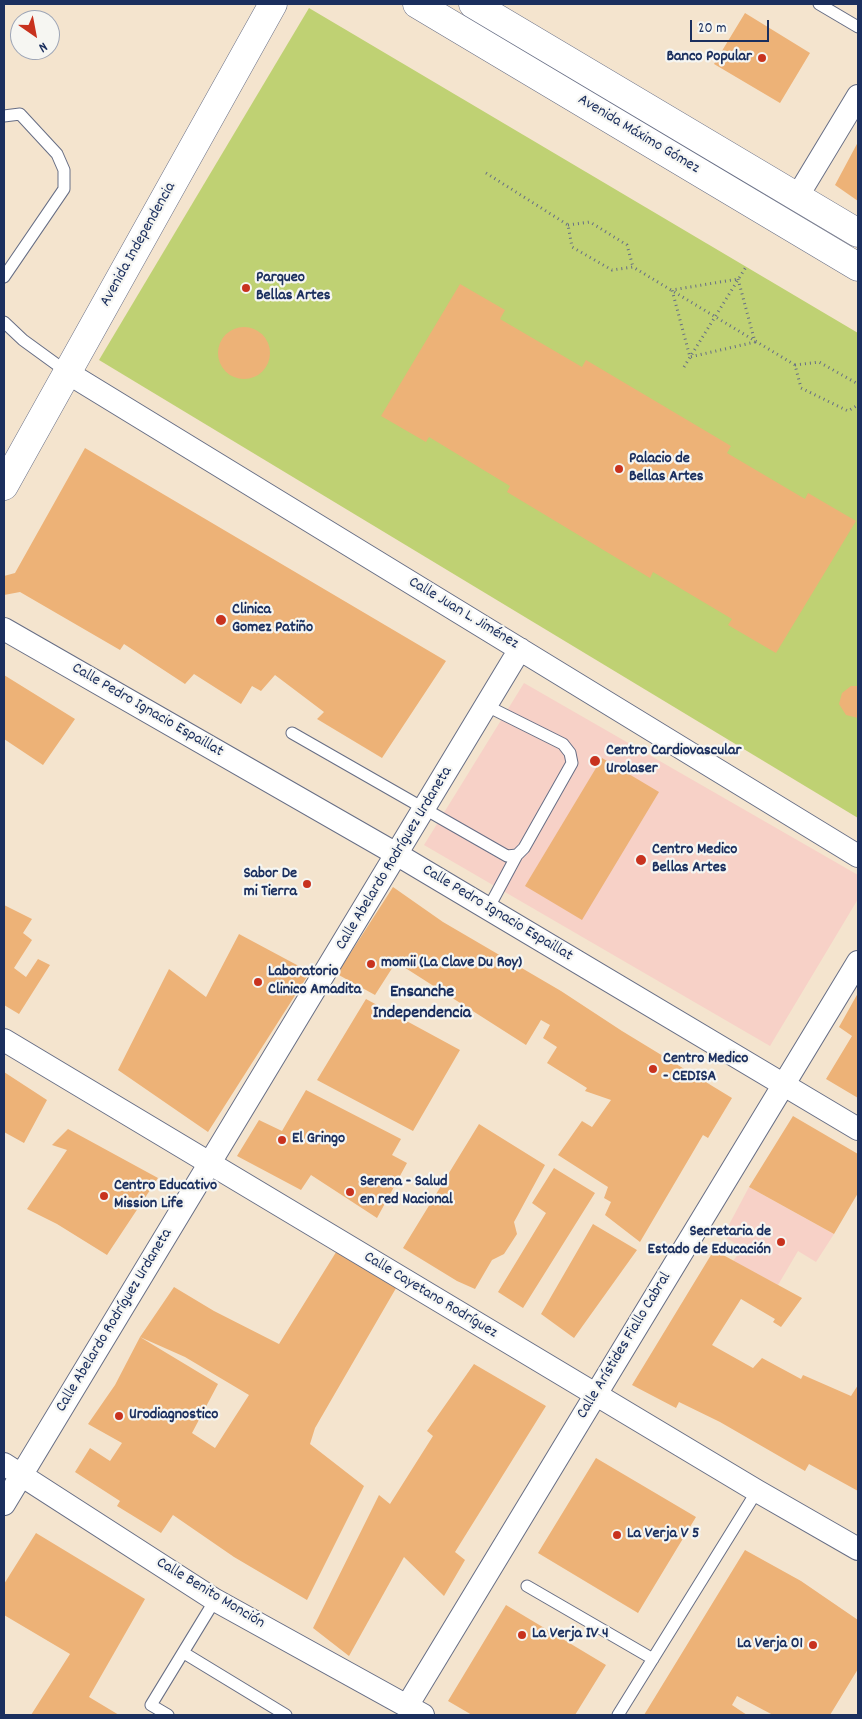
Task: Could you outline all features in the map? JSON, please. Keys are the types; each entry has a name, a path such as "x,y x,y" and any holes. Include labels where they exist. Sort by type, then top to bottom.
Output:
{"main road":[{"name":"Avenida Independencia","path":"4,486 273,4"},
{"name":"Avenida Máximo Gómez","path":"417,4 858,267"},
{"name":"Avenida Máximo Gómez","path":"473,4 858,233"}],"street":[{"path":"797,197 858,96"},
{"name":"Calle Juan L. Jiménez","path":"68,373 858,856"},
{"name":"Calle Pedro Ignacio Espaillat","path":"4,629 398,855 858,1129"},
{"name":"Calle Abelardo Rodríguez Urdaneta","path":"4,1504 13,1470 210,1164 398,855 520,649"},
{"name":"Calle Arístides Fiallo Cabral","path":"415,1711 596,1395 858,962"},
{"name":"Calle Cayetano Rodríguez","path":"4,1040 757,1491 858,1549"},
{"name":"Calle Benito Monción","path":"13,1470 215,1600 415,1711"}],"lane":[{"path":"819,4 858,27"},
{"path":"4,116 20,114 57,154 64,170 64,189 4,277"},
{"path":"4,322 23,340 68,373"},
{"path":"487,706 563,744 570,753 572,763 524,848 517,855 488,909"},
{"path":"292,733 507,856 517,855"},
{"path":"618,1715 757,1491"},
{"path":"528,1586 653,1659"},
{"path":"168,1715 151,1705 215,1600"},
{"path":"184,1653 286,1715"}],"path":[{"path":"486,173 568,225 590,222 626,245 633,268"},
{"path":"568,225 572,246 612,270 633,268 795,365 819,362 858,384"},
{"path":"684,367 746,267"},
{"path":"672,290 738,279"},
{"path":"738,279 755,342"},
{"path":"672,290 690,357"},
{"path":"690,357 755,342"},
{"path":"795,365 801,388 848,411 858,405"}],"shaded area":[{"name":"Centro Medico Bellas Artes","path":"524,683 858,875 858,899 770,1046 424,845"},
{"name":"Secretaria de Estado de Educación","path":"749,1187 834,1234 816,1262 798,1251 778,1285 733,1261 743,1248 723,1236"}],"green space":[{"path":"309,8 858,333 858,818 99,360"}],"building":[{"name":"Banco Popular","path":"745,13 810,53 780,103 714,64"},
{"path":"858,142 858,201 835,185"},
{"name":"Palacio de Bellas Artes","path":"460,284 505,310 500,319 582,367 586,360 731,446 727,453 805,499 808,493 856,521 776,653 728,625 732,619 653,572 650,578 507,492 510,486 429,437 426,442 381,416"},
{"path":"244,327 258,331 266,339 270,353 266,367 258,375 244,379 230,375 222,367 218,353 222,339 230,331"},
{"name":"Clinica Gomez Patiño","path":"85,448 446,661 382,758 317,719 324,712 275,675 261,691 252,686 241,704 194,674 185,684 124,644 120,650 20,592 4,595 4,576 15,573"},
{"path":"4,675 75,719 43,765 4,739"},
{"path":"851,686 858,686 858,718 846,715 839,704 842,693"},
{"name":"Centro Medico Bellas Artes","path":"602,758 659,792 582,920 525,886"},
{"path":"393,887 443,922 561,991 622,1031 732,1098 708,1138 703,1135 640,1242 605,1215 611,1202 604,1198 608,1187 558,1155 582,1121 592,1127 611,1100 585,1091 587,1088 547,1063 557,1047 543,1038 550,1025 541,1020 526,1045 396,962 375,995 337,974"},
{"path":"4,905 32,919 23,933 32,940 14,968 26,977 38,959 50,965 19,1014 4,1005"},
{"path":"239,934 310,972 208,1132 118,1070 169,969 206,997"},
{"path":"858,993 858,1098 826,1079 852,1036 839,1027"},
{"path":"366,999 460,1050 413,1131 317,1080"},
{"path":"4,1072 47,1100 24,1143 4,1132"},
{"path":"306,1090 401,1139 392,1155 407,1163 377,1218 311,1175 301,1190 237,1156 259,1120 282,1131"},
{"path":"793,1116 858,1154 858,1193 834,1234 749,1187"},
{"path":"479,1124 545,1165 514,1222 517,1234 504,1254 492,1260 475,1289 457,1281 403,1248"},
{"path":"68,1129 158,1178 107,1255 57,1224 27,1209 67,1150 52,1145"},
{"path":"554,1168 595,1193 523,1308 498,1292 546,1213 532,1203"},
{"path":"593,1224 637,1250 574,1338 541,1314"},
{"path":"338,1249 399,1283 315,1428 310,1444 364,1486 307,1600 234,1557 173,1515 161,1533 117,1506 120,1501 75,1472 90,1448 110,1461 122,1443 88,1424 115,1385 140,1337 174,1287 214,1311 279,1344","holes":["140,1337 185,1357 249,1395 215,1448 192,1433 218,1384"]},
{"path":"714,1250 802,1298 781,1327 773,1322 775,1319 741,1299 712,1345 753,1368 762,1358 801,1379 803,1375 851,1396 858,1385 858,1491 809,1464 805,1471 720,1422 679,1402 676,1408 632,1385"},
{"path":"474,1364 546,1406 455,1552 465,1560 444,1596 404,1557 349,1656 313,1628 379,1495 390,1504 433,1436 427,1431"},
{"name":"La Verja V 5","path":"596,1458 696,1517 638,1613 538,1553"},
{"path":"36,1533 145,1599 89,1697 119,1715 31,1715 70,1654 4,1615 4,1584"},
{"path":"745,1550 801,1581 858,1620 858,1669 830,1715 773,1715 737,1696 732,1705 747,1715 644,1715"},
{"name":"La Verja IV 4","path":"506,1605 606,1665 575,1715 472,1715 448,1701"}],"place":[{"name":"Banco Popular","path":"762,58"},
{"name":"Parqueo Bellas Artes","path":"246,288"},
{"name":"Palacio de Bellas Artes","path":"619,469"},
{"name":"Clinica Gomez Patiño","path":"221,620"},
{"name":"Centro Cardiovascular Urolaser","path":"595,761"},
{"name":"Centro Medico Bellas Artes","path":"641,860"},
{"name":"Sabor De mi Tierra","path":"307,884"},
{"name":"momii (La Clave Du Roy)","path":"371,964"},
{"name":"Laboratorio Clinico Amadita","path":"258,982"},
{"name":"Centro Medico - CEDISA","path":"653,1069"},
{"name":"El Gringo","path":"282,1140"},
{"name":"Serena - Salud en red Nacional","path":"350,1192"},
{"name":"Centro Educativo Mission Life","path":"104,1196"},
{"name":"Secretaria de Estado de Educación","path":"781,1242"},
{"name":"Urodiagnostico","path":"119,1416"},
{"name":"La Verja V 5","path":"617,1535"},
{"name":"La Verja IV 4","path":"522,1635"},
{"name":"La Verja 01","path":"813,1645"}],"district":[{"name":"Ensanche Independencia","path":"422,1004"}]}
